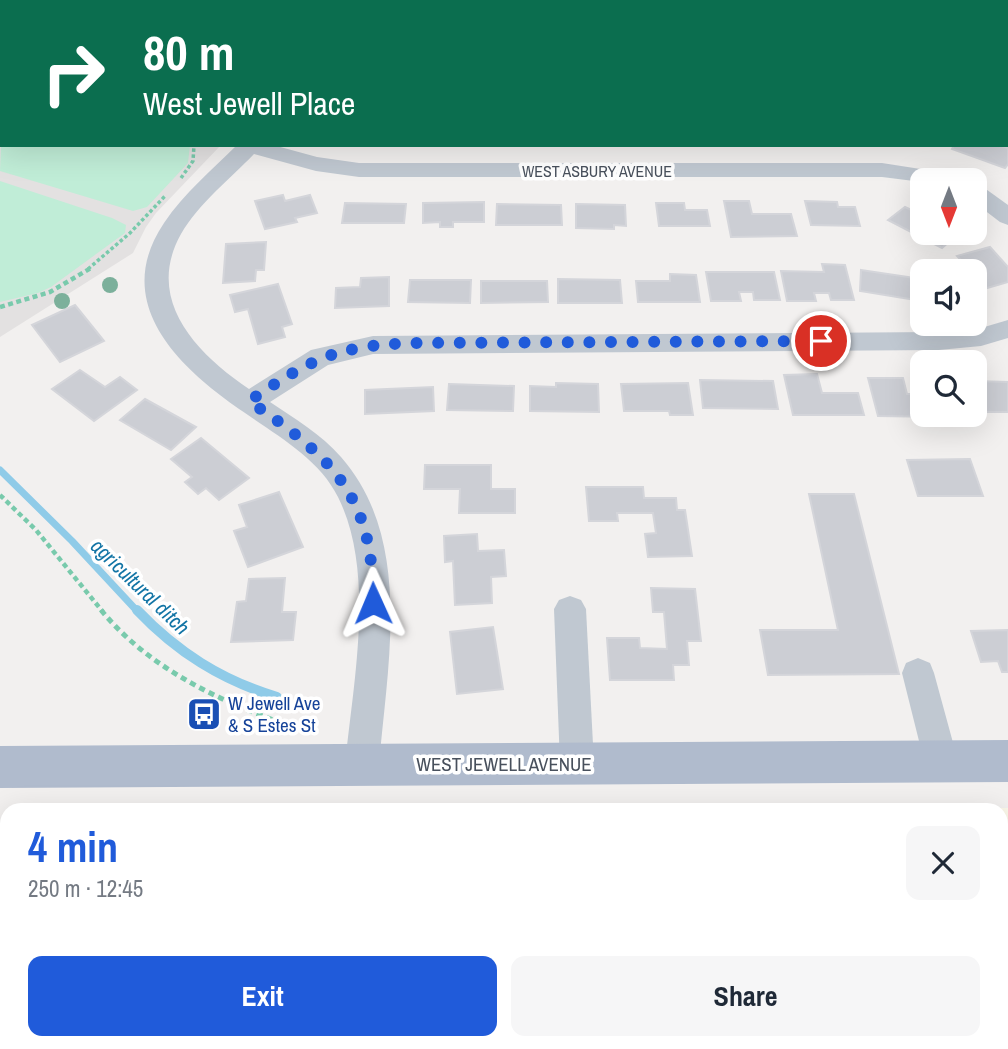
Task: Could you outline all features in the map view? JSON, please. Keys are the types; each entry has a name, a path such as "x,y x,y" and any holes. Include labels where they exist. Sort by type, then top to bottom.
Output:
{"main road":[{"name":"WEST JEWELL AVENUE","path":"0,767 1008,761"}],"street":[{"path":"248,147 177,222 162,248 157,280 162,313 174,336 197,362 307,442 327,461 352,495 366,532 372,562 373,603 362,765"},
{"name":"WEST ASBURY AVENUE","path":"257,147 316,164 359,170 882,170 910,173"},
{"path":"987,201 1008,217"},
{"path":"249,401 320,357 373,345 939,341 981,337 1008,330"},
{"path":"570,608 576,764"},
{"path":"918,673 941,761"}],"path":[{"path":"178,181 193,161 194,147"},
{"path":"0,307 51,293 99,263 119,247 170,190"},
{"path":"0,495 36,530 114,626 153,661 223,701 276,721"}],"shaded area":[{"path":"0,147 219,147 156,213 133,253 0,337"}],"green space":[{"path":"1,147 190,147 188,163 147,207 133,211 0,171"},
{"path":"0,181 112,218 126,225 125,233 51,287 0,302"}],"building":[{"path":"1005,147 1008,148 1008,164 1005,168 952,149"},
{"path":"283,195 285,201 310,195 317,213 295,218 297,222 265,229 255,201"},
{"path":"724,201 749,201 752,214 791,214 797,236 731,237"},
{"path":"805,201 837,202 838,207 855,207 860,226 811,225"},
{"path":"484,202 484,222 453,222 453,227 440,227 440,222 423,223 423,203"},
{"path":"345,203 406,204 404,223 342,223"},
{"path":"656,203 684,203 685,210 707,210 710,226 659,226"},
{"path":"497,204 561,205 562,225 496,225"},
{"path":"576,204 625,205 626,226 614,225 614,229 576,228"},
{"path":"905,207 910,209 910,231 888,220"},
{"path":"266,242 264,270 256,270 255,281 223,283 226,244"},
{"path":"990,247 1008,267 1008,282 987,288 987,259 960,259 957,256"},
{"path":"822,264 845,265 854,300 831,300 829,293 814,293 816,301 787,301 781,271 824,272"},
{"path":"861,270 910,277 910,299 860,291"},
{"path":"706,272 774,272 780,300 754,300 753,292 739,292 741,301 711,301"},
{"path":"670,274 696,275 700,302 638,302 636,281 670,281"},
{"path":"389,277 389,306 335,308 336,288 360,287 361,278"},
{"path":"558,279 620,280 622,303 558,303"},
{"path":"410,280 471,280 470,303 408,302"},
{"path":"481,281 547,281 548,302 481,303"},
{"path":"278,284 292,324 282,327 285,337 258,344 248,309 235,312 230,295"},
{"path":"75,305 104,341 60,362 32,325"},
{"path":"80,370 105,387 120,377 137,390 94,421 52,389"},
{"path":"817,374 822,393 858,393 864,415 793,415 784,375"},
{"path":"868,378 903,378 907,394 910,394 910,416 878,416"},
{"path":"700,380 773,381 778,409 703,408"},
{"path":"987,381 1008,382 1008,412 987,412"},
{"path":"556,383 598,384 599,412 530,411 530,386 556,387"},
{"path":"688,383 693,415 670,415 669,411 624,411 621,384"},
{"path":"449,384 514,386 513,411 447,410"},
{"path":"433,387 434,411 365,414 365,390"},
{"path":"145,399 196,427 171,450 120,420"},
{"path":"201,438 249,478 219,500 206,488 198,494 185,482 192,477 171,459"},
{"path":"970,459 983,496 918,496 907,460"},
{"path":"425,465 491,465 491,489 515,489 515,513 459,513 460,489 424,489"},
{"path":"586,487 643,487 644,498 676,498 677,510 685,510 692,556 648,557 645,534 656,533 653,513 617,513 618,521 589,521"},
{"path":"279,492 303,547 248,567 234,531 247,527 239,505"},
{"path":"809,494 854,494 899,674 768,675 760,630 838,630"},
{"path":"477,534 478,551 504,550 506,576 491,577 492,603 455,605 453,561 445,562 444,536"},
{"path":"285,578 282,612 296,612 293,640 231,642 237,602 246,601 249,579"},
{"path":"651,588 695,589 701,641 687,641 689,665 673,665 674,680 610,680 607,638 639,638 640,648 667,649 664,612 653,612"},
{"path":"493,627 503,689 457,694 450,632"},
{"path":"1008,630 1008,672 1002,672 998,661 981,662 971,631"}],"waterway":[{"name":"agricultural ditch","path":"0,470 72,541 138,612"},
{"name":"agricultural ditch","path":"137,610 168,639 201,663 237,682 277,697"}],"place":[{"name":"W Jewell Ave & S Estes St","path":"204,714"}],"route":[{"path":"373,603 372,562 366,532 352,495 317,451 249,401 305,365 320,357 353,348 412,343 821,341"}]}
